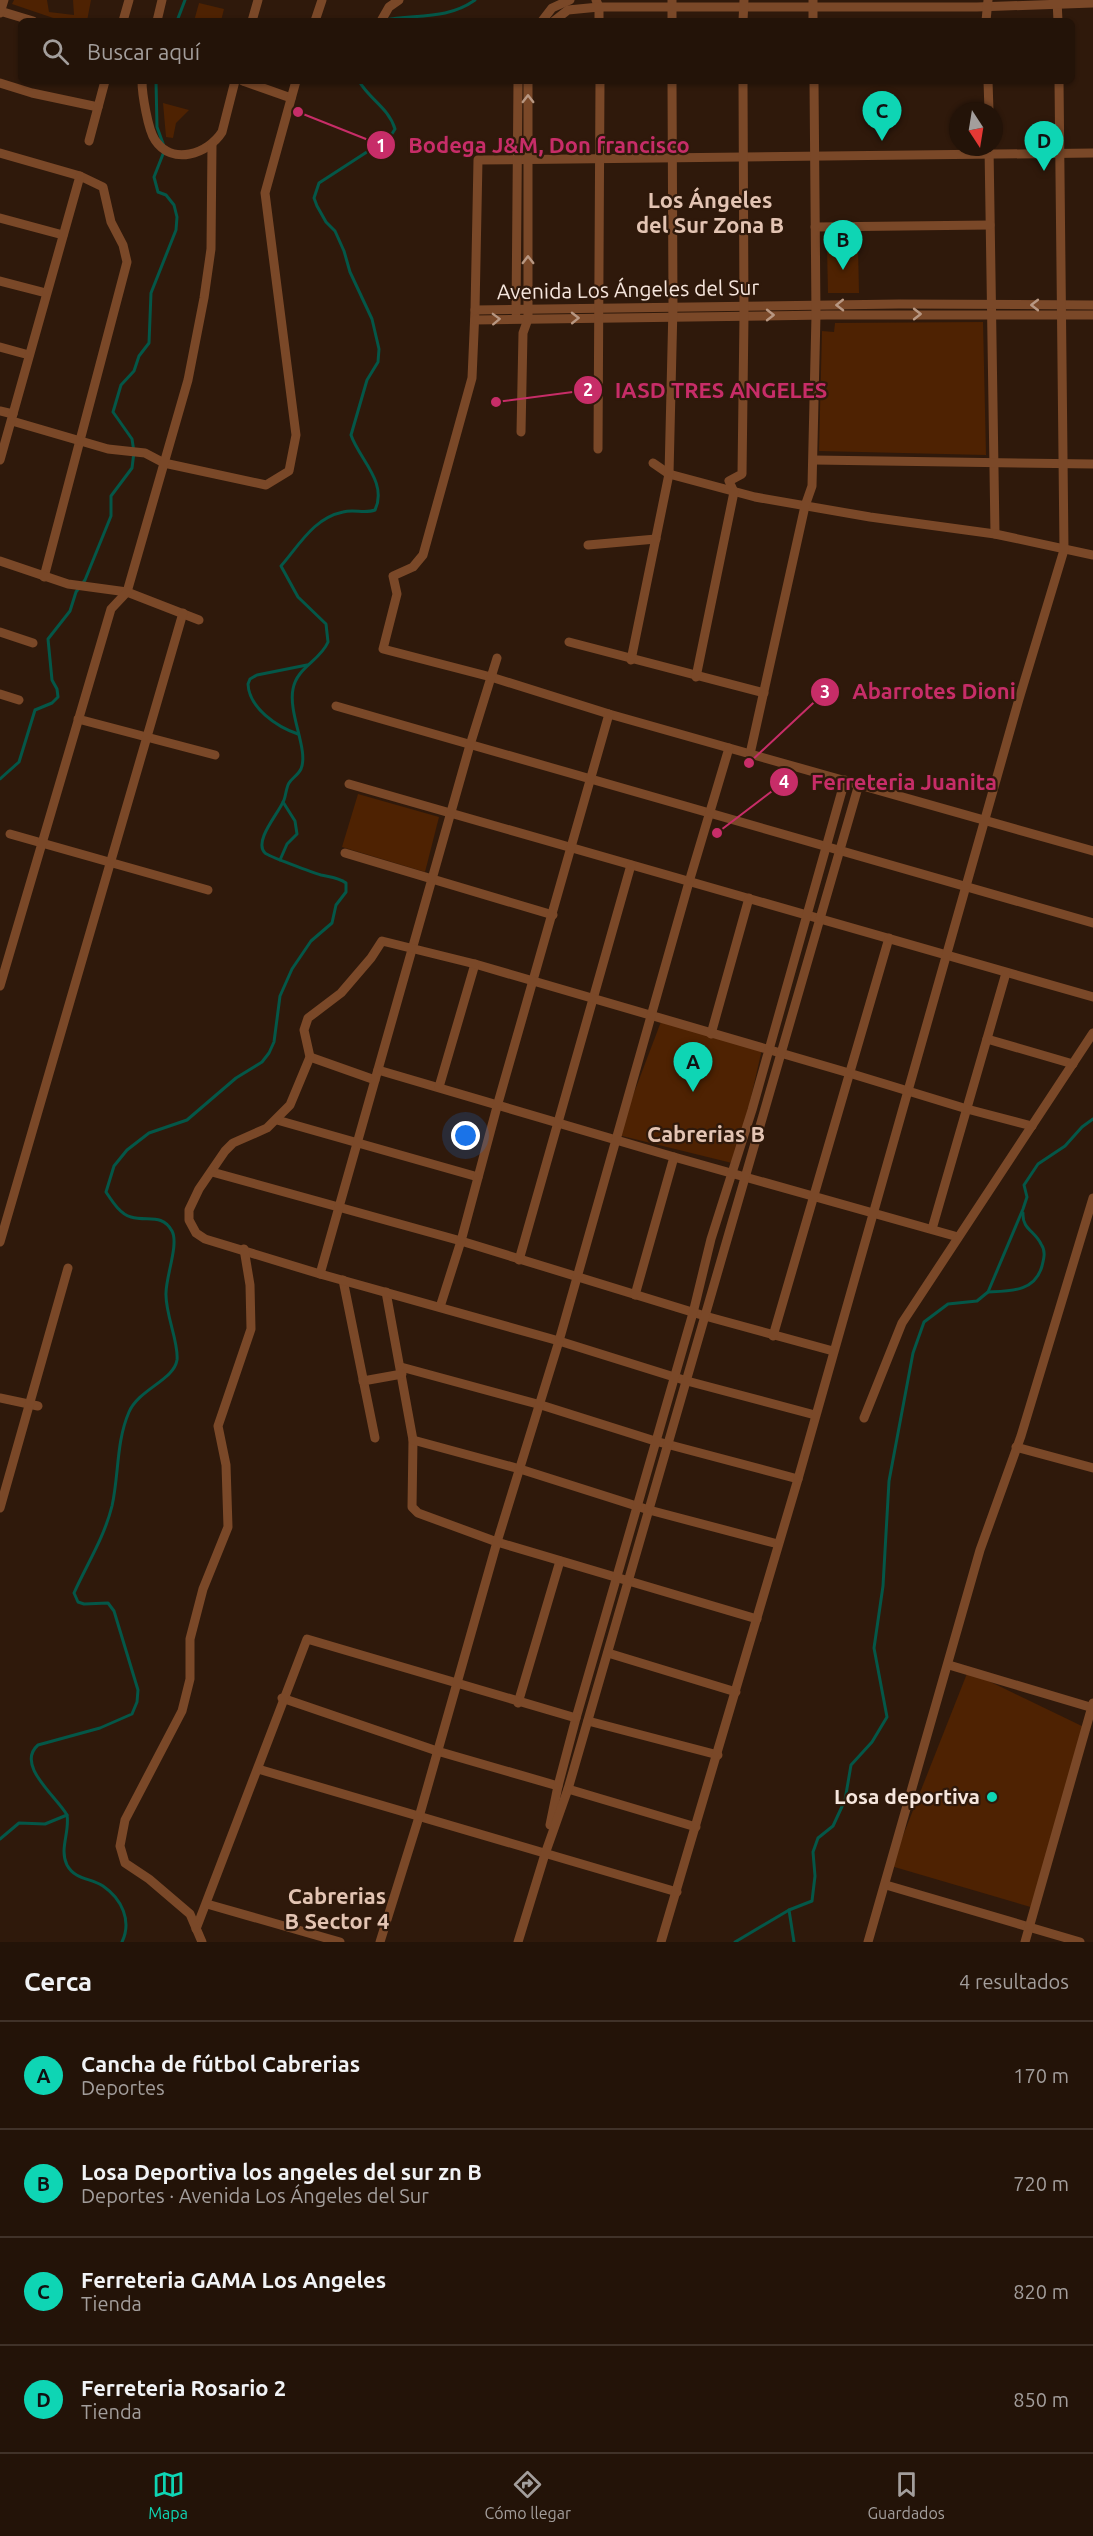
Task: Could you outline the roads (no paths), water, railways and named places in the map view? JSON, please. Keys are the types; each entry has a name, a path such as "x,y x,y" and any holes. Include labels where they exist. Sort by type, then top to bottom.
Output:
{"street":[{"path":"4,0 0,12 22,18"},
{"path":"124,18 129,0"},
{"path":"158,18 162,0"},
{"path":"253,18 258,0"},
{"path":"316,18 322,0"},
{"path":"383,18 389,7 399,0"},
{"path":"548,0 548,18"},
{"path":"548,18 558,4 570,0"},
{"path":"548,18 568,10 597,4 987,3 1050,6 1056,1 1093,3"},
{"path":"1056,1 1058,18"},
{"path":"986,18 987,3"},
{"path":"0,83 32,93 98,107"},
{"path":"89,141 104,84"},
{"path":"142,84 150,129 160,146 175,153 191,154 212,144 222,132 234,84"},
{"path":"251,84 291,98"},
{"path":"0,411 12,418 108,449 145,453 164,463 266,485 289,471 296,435 265,194 295,84"},
{"path":"518,84 528,308 528,319 523,333 521,432"},
{"path":"523,333 517,319 516,308 528,84"},
{"path":"598,449 600,84"},
{"path":"631,660 669,474 672,84"},
{"path":"696,677 734,492 729,481 741,474 744,311 743,84"},
{"path":"750,754 805,506 812,486 816,310 814,84"},
{"path":"988,84 989,102"},
{"path":"661,1942 798,1479 986,820 1018,699 1064,550 1065,464 1059,84"},
{"path":"0,986 111,609 127,592 188,380 212,249 212,144"},
{"path":"475,310 478,160 949,152"},
{"path":"1003,152 1093,153"},
{"path":"0,153 80,176 103,187 111,222 123,245 127,262 44,577"},
{"path":"989,156 995,534"},
{"path":"0,460 80,176"},
{"path":"0,218 63,236"},
{"path":"815,227 990,225"},
{"path":"0,281 46,293"},
{"path":"1062,310 1093,305"},
{"name":"Avenida Los Ángeles del Sur","path":"672,311 599,318 475,320 475,310 516,308 599,307 672,311 1062,310"},
{"path":"1062,310 1093,315"},
{"path":"475,320 472,378 423,555 413,567 393,576 397,594 382,649 491,677 609,714 1093,851"},
{"path":"0,347 30,355"},
{"path":"814,460 1093,464"},
{"path":"652,463 669,474 734,492 870,517 995,534 1093,555"},
{"path":"588,545 656,539"},
{"path":"0,561 68,584 98,590 127,592 200,620"},
{"path":"0,1242 183,613"},
{"path":"0,632 33,643"},
{"path":"569,642 764,693"},
{"path":"320,1274 470,745 497,658"},
{"path":"0,694 19,700"},
{"path":"336,706 1093,923"},
{"path":"441,1307 609,714"},
{"path":"78,719 215,755"},
{"path":"380,1942 419,1817 497,1542 559,1341 688,882 729,748"},
{"path":"545,1854 558,1786 576,1718 693,1313 711,1239 769,1050 845,780"},
{"path":"349,784 1093,997"},
{"path":"518,1942 568,1789 860,784"},
{"path":"10,834 208,890"},
{"path":"345,853 553,915"},
{"path":"519,1260 631,865"},
{"path":"711,1034 750,898"},
{"path":"773,1336 889,938"},
{"path":"815,1415 687,1381 559,1341 205,1239 192,1227 189,1210 199,1189 225,1151 233,1143 267,1128 277,1120 295,1097 310,1057 304,1030 305,1023 312,1014 346,987 382,940 475,964 591,1000 1032,1126"},
{"path":"439,1087 475,964"},
{"path":"932,1229 1006,973"},
{"path":"864,1418 902,1323 1093,1033"},
{"path":"987,1039 1073,1064"},
{"path":"310,1057 375,1080"},
{"path":"378,1070 958,1237"},
{"path":"277,1120 478,1177"},
{"path":"635,1295 674,1157"},
{"path":"212,1172 338,1209 461,1241 693,1313 833,1351"},
{"path":"868,1942 980,1550 1016,1448 1093,1198"},
{"path":"202,1942 190,1914 149,1878 125,1863 120,1846 125,1820 182,1711 190,1679 190,1639 203,1589 228,1527 226,1465 218,1426 251,1329 250,1285 244,1249"},
{"path":"0,1508 34,1405 68,1268"},
{"path":"343,1280 375,1438"},
{"path":"386,1292 413,1440 412,1507 417,1513 497,1542 757,1619"},
{"path":"363,1382 401,1371 540,1405 655,1441 798,1479"},
{"path":"0,1398 34,1405"},
{"path":"413,1440 520,1469 649,1510 778,1544"},
{"path":"1016,1448 1093,1468"},
{"path":"518,1703 560,1561"},
{"path":"196,1929 258,1769 282,1698 307,1639 518,1703 576,1718"},
{"path":"608,1653 736,1692"},
{"path":"949,1665 1093,1706 1024,1942"},
{"path":"282,1698 437,1750 558,1786"},
{"path":"588,1720 718,1755"},
{"path":"258,1769 677,1892"},
{"path":"568,1789 696,1827"},
{"path":"886,1885 1080,1942"},
{"path":"207,1904 340,1942"}],"waterway":[{"path":"178,18 185,0"},
{"path":"396,18 442,14 475,0"},
{"path":"0,779 19,762 35,710 52,703 58,697 52,680 48,639 70,611 76,592 85,580 111,516 111,496 132,468 134,452 132,439 113,412 121,385 134,371 139,356 149,343 151,293 176,230 177,217 174,205 166,195 158,192 154,177 165,149 157,127 156,84"},
{"path":"122,1942 126,1926 120,1904 110,1891 74,1873 67,1865 64,1853 67,1815 34,1771 31,1762 32,1753 38,1745 100,1728 132,1714 137,1702 138,1690 114,1611 108,1603 78,1602 74,1593 109,1518 122,1435 129,1412 140,1397 170,1373 177,1360 166,1301 174,1237 164,1222 131,1217 117,1207 106,1192 114,1166 127,1150 149,1133 187,1120 236,1078 262,1062 274,1042 280,996 292,969 311,941 332,923 336,905 346,892 346,883 334,877 321,875 265,853 262,841 284,800 290,781 300,771 303,761 293,709 295,681 328,642 326,624 298,597 281,566 308,533 324,520 343,512 375,510 378,500 375,480 351,435 367,380 378,362 379,349 372,319 350,272 344,251 335,231 326,222 314,198 319,183 390,137 395,129 384,109 361,84"},
{"path":"298,734 281,727 265,715 253,701 248,684 250,679 257,675 307,665"},
{"path":"280,860 287,844 297,834 295,821 283,802"},
{"path":"735,1942 789,1910 812,1901 815,1876 813,1852 818,1838 833,1826 845,1800 851,1765 872,1742 887,1717 874,1648 883,1586 889,1481 913,1353 924,1322 948,1304 977,1301 988,1292 1023,1209 1027,1197 1024,1185 1038,1164 1065,1146 1082,1127 1093,1119"},
{"path":"988,1292 1021,1288 1034,1281 1039,1275 1044,1249 1025,1223 1023,1213"},
{"path":"0,1839 19,1823 45,1824 67,1815"},
{"path":"789,1910 794,1942"}],"place":[{"name":"Bodega J&M, Don francisco","path":"298,112"},
{"name":"Ferreteria GAMA Los Angeles","path":"882,141"},
{"name":"Ferreteria Rosario 2","path":"1044,171"},
{"name":"Losa Deportiva los angeles del sur zn B","path":"843,270"},
{"name":"IASD TRES ANGELES","path":"496,402"},
{"name":"Abarrotes Dioni","path":"749,763"},
{"name":"Ferreteria Juanita","path":"717,833"},
{"name":"Cancha de fútbol Cabrerias","path":"693,1092"},
{"name":"Losa deportiva","path":"992,1797"}],"district":[{"name":"Los Ángeles del Sur Zona B","path":"710,212"},
{"name":"Cabrerias B","path":"706,1134"},
{"name":"Cabrerias B Sector 4","path":"337,1908"}]}
